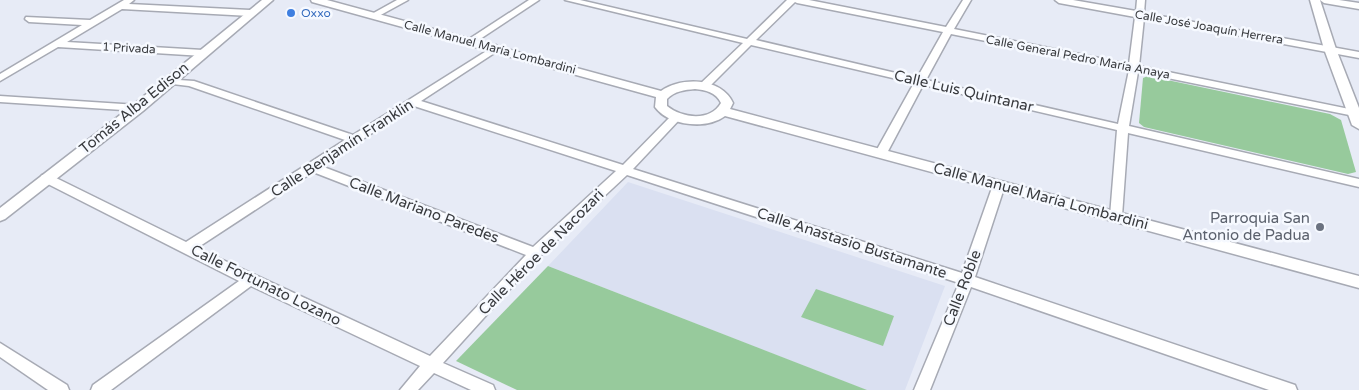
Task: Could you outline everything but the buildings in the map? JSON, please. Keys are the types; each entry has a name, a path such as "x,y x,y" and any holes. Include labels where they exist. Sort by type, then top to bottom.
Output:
{"street":[{"path":"0,78 130,0"},
{"name":"Tomás Alba Edison","path":"0,216 46,178 138,108 168,81 268,0"},
{"name":"Calle Manuel María Lombardini","path":"316,0 663,95"},
{"path":"374,15 404,0"},
{"path":"471,41 535,0"},
{"name":"Calle Luis Quintanar","path":"569,0 1359,183"},
{"path":"704,86 792,0"},
{"name":"Calle General Pedro María Anaya","path":"797,0 1357,114"},
{"path":"881,153 920,80 968,0"},
{"name":"Calle José Joaquín Herrera","path":"1059,0 1359,55"},
{"path":"1116,216 1123,129 1134,68 1141,0"},
{"path":"1315,0 1330,50 1357,114 1359,126"},
{"path":"1324,0 1359,6"},
{"path":"119,6 250,14"},
{"path":"29,19 90,23"},
{"name":"1 Privada","path":"55,44 203,52"},
{"name":"Calle Benjamín Franklin","path":"188,247 496,48"},
{"path":"168,81 190,82 355,140"},
{"path":"704,86 718,91 726,99 726,107 722,111 707,118 697,120 676,117 661,107 663,95 676,88 704,86"},
{"path":"0,99 138,108"},
{"name":"Calle Anastasio Bustamante","path":"413,102 967,280 1289,390"},
{"name":"Calle Manuel María Lombardini","path":"722,111 1359,282"},
{"name":"Calle Héroe de Nacozari","path":"408,390 535,253 626,170 676,117"},
{"name":"Calle Mariano Paredes","path":"312,167 535,253"},
{"name":"Calle Fortunato Lozano","path":"46,178 188,247 250,280 487,390"},
{"name":"Calle Roble","path":"922,390 967,280 999,185"},
{"path":"99,390 250,280"},
{"path":"0,349 61,390"}],"shaded area":[{"path":"628,182 945,286 905,390 866,390 548,266"}],"green space":[{"path":"1148,76 1330,114 1341,120 1356,172 1348,174 1144,127 1139,123 1143,78"},
{"path":"548,266 867,390 517,390 456,361"},
{"path":"816,289 894,316 883,346 801,317"}],"place":[{"name":"Oxxo","path":"291,13"},
{"name":"Parroquia San Antonio de Padua","path":"1320,227"}]}
